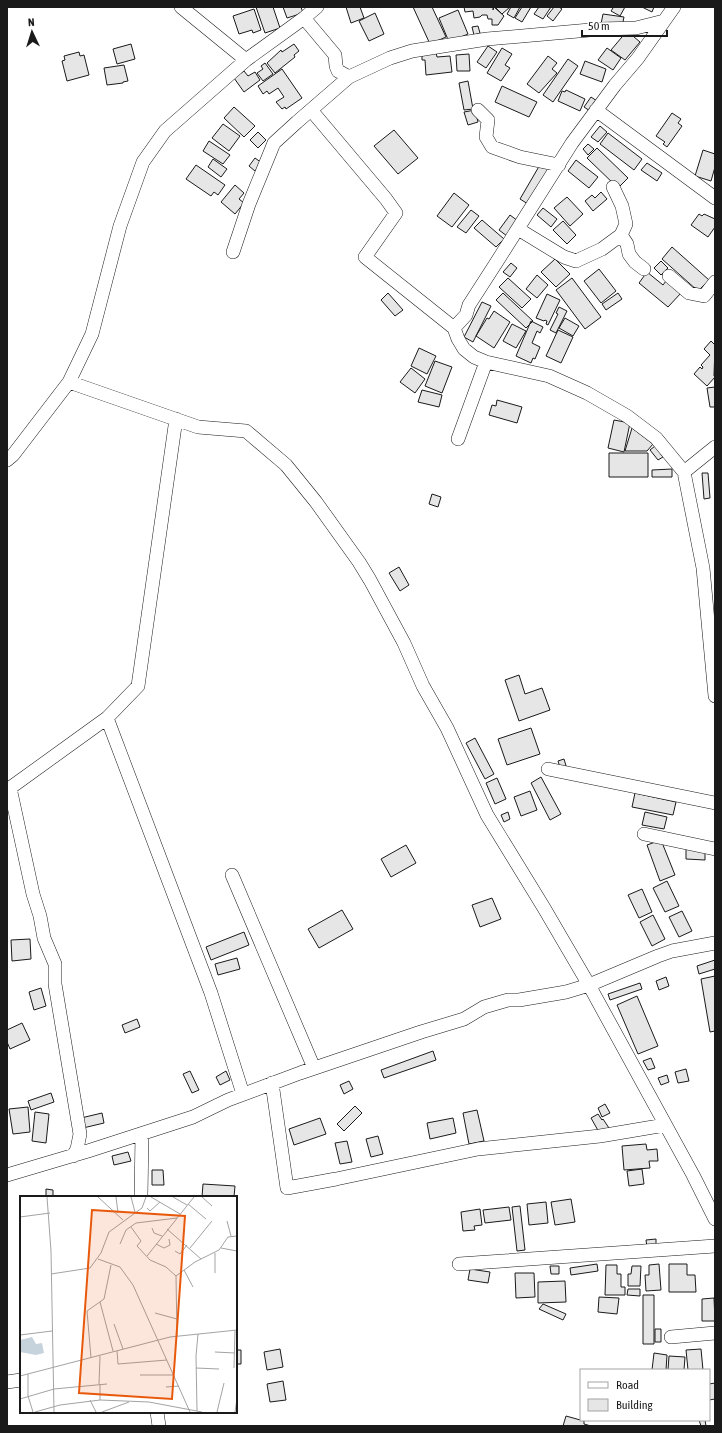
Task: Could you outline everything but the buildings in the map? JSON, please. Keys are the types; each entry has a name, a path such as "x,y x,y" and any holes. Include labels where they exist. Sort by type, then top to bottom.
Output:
{"street":[{"path":"180,7 246,60"},
{"path":"197,7 200,23"},
{"path":"7,460 13,455 69,382 92,334 120,226 143,162 165,131 246,60 304,18 316,7"},
{"path":"454,328 466,316 469,306 572,143 596,110 638,58 674,7"},
{"path":"304,18 335,55 338,72 349,77"},
{"path":"233,252 274,143 349,77 390,58 412,51 487,39 636,28 664,21"},
{"path":"311,110 396,213 365,257 454,328 464,349 474,357 486,362 549,376 608,404 656,438 684,472 703,568 715,696"},
{"path":"478,110 488,120 486,137 492,146 520,157 559,165"},
{"path":"596,110 715,198"},
{"path":"518,229 564,257 576,261 602,249 621,235 626,224 622,206 613,188"},
{"path":"621,235 627,244 629,254 635,262 644,269"},
{"path":"669,276 689,293 704,296 715,282"},
{"path":"458,439 486,362"},
{"path":"69,382 198,426 246,431 272,451 286,465 334,526 359,562 404,643 423,686 447,728 487,815 589,985 693,1175 715,1219"},
{"path":"73,1156 77,1149 80,1134 55,984 55,964 44,938 10,788 107,718 138,686 176,419"},
{"path":"684,472 715,447"},
{"path":"107,718 211,993 243,1094"},
{"path":"548,770 715,803"},
{"path":"644,834 715,849"},
{"path":"232,875 314,1068"},
{"path":"7,1175 73,1156 193,1117 243,1094 272,1083 421,1032 464,1019 484,1006 508,1000 519,1000 566,992 589,985 672,951 715,944"},
{"path":"272,1083 287,1188 478,1149 600,1136 665,1125"},
{"path":"141,1196 142,1134"},
{"path":"459,1264 715,1246"},
{"path":"671,1337 715,1333"},
{"path":"7,1382 20,1380"},
{"path":"157,1413 159,1426"}]}
